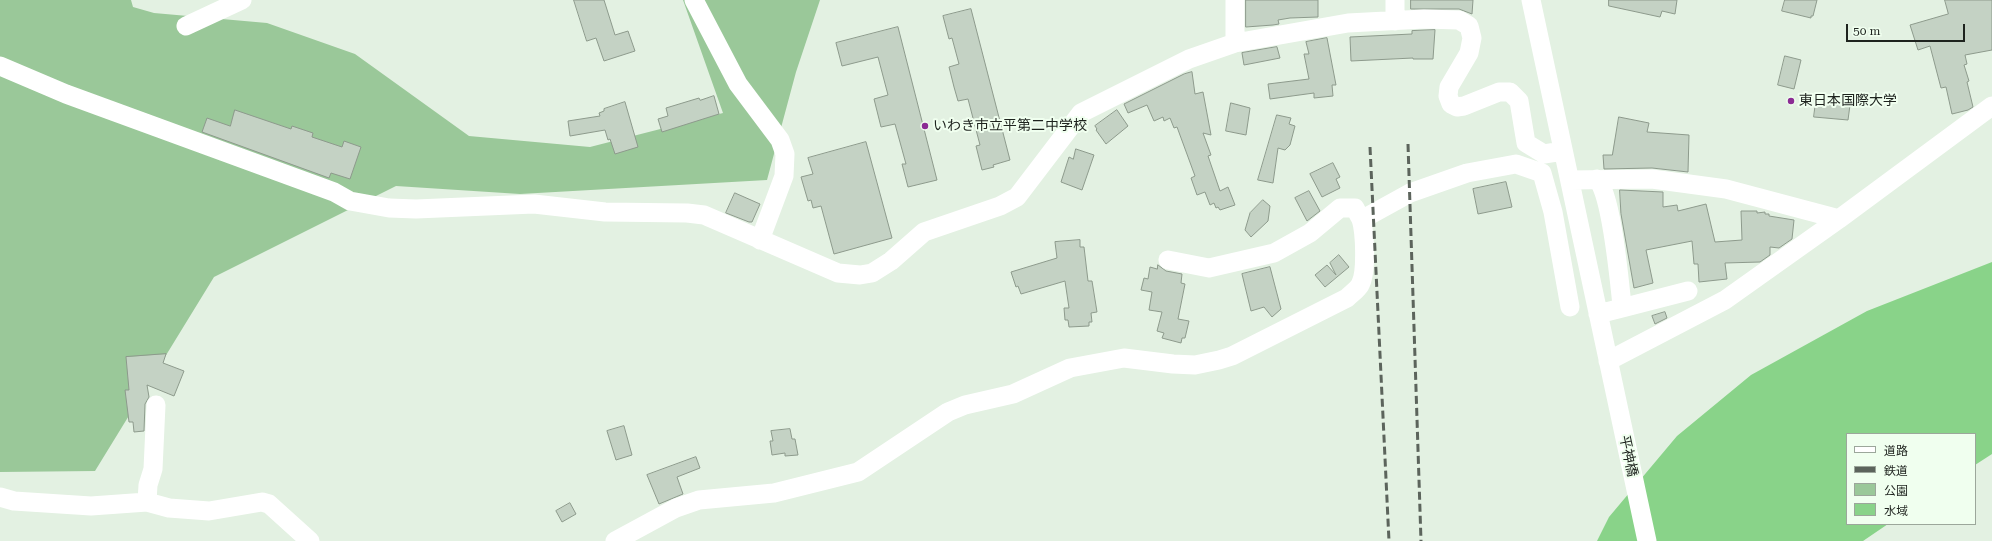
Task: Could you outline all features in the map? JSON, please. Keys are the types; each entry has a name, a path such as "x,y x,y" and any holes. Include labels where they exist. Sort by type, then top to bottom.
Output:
{"street":[{"path":"186,26 242,0"},
{"path":"694,0 738,84 780,140 785,154 784,176 760,240"},
{"path":"1235,0 1235,43"},
{"path":"1395,0 1395,21"},
{"name":"平神橋","path":"1531,0 1647,541"},
{"path":"0,66 66,94 334,192 350,201 389,208 416,209 534,204 604,212 687,213 715,219 838,273 860,275 872,273 891,261 924,232 1000,206 1017,197 1081,113 1189,59 1235,43 1348,24 1424,19 1459,20 1468,26 1472,38 1469,53 1449,87 1448,96 1451,104 1464,106 1499,92 1510,92 1519,101 1526,143 1544,154 1563,151"},
{"path":"1609,366 1724,300 1839,219 1992,106"},
{"path":"1361,220 1410,192 1467,173 1516,164 1542,173 1553,212 1570,307"},
{"path":"1597,179 1603,185 1608,203 1622,305 1618,309"},
{"path":"1570,180 1652,179 1726,189 1839,219"},
{"path":"615,541 676,508 699,500 774,493 858,472 948,412 965,404 1012,394 1070,368 1124,358 1194,365 1232,356 1347,298 1361,284 1363,273 1363,234 1361,220 1355,208 1340,208 1310,233 1274,253 1209,268 1168,260"},
{"path":"1553,212 1576,208"},
{"path":"1598,314 1688,291"},
{"path":"147,502 148,485 153,469 156,405"},
{"path":"0,497 14,501 91,506 147,502 169,508 209,511 262,502 269,504 310,541"}],"green space":[{"path":"0,0 131,0 133,7 154,13 267,23 355,54 469,136 590,147 723,113 683,0 820,0 796,72 767,180 520,194 396,186 214,277 95,471 0,472"}],"water":[{"path":"1992,262 1992,454 1976,464 1976,433 1846,433 1846,525 1887,525 1863,541 1597,541 1609,517 1677,436 1751,375 1867,311"}],"building":[{"path":"574,0 604,0 615,35 628,31 635,51 604,61 596,38 587,41"},
{"path":"1246,0 1318,0 1318,17 1290,18 1278,20 1279,24 1246,27"},
{"path":"1411,0 1473,0 1472,14 1459,9 1411,9"},
{"path":"1609,0 1677,0 1675,14 1662,11 1660,17 1609,6"},
{"path":"1785,0 1817,0 1813,16 1811,16 1811,18 1782,11"},
{"path":"1945,0 1992,0 1992,50 1965,55 1967,64 1964,65 1969,81 1967,82 1973,107 1968,110 1952,114 1946,87 1941,88 1930,46 1918,50 1910,25 1948,14"},
{"path":"971,9 1010,160 993,165 994,167 982,170 976,146 980,145 968,99 958,101 954,87 949,67 959,64 952,38 949,39 943,16"},
{"path":"898,27 937,180 908,187 902,164 906,164 895,124 881,127 874,99 888,95 878,57 842,66 836,43"},
{"path":"1435,30 1433,59 1413,58 1351,61 1350,37 1412,34 1412,31"},
{"path":"1327,38 1336,85 1332,85 1333,96 1314,98 1314,93 1270,99 1268,84 1309,79 1304,54 1309,54 1306,42"},
{"path":"1277,47 1280,58 1244,65 1242,53"},
{"path":"1785,56 1801,60 1794,89 1778,85"},
{"path":"1192,72 1195,94 1203,92 1211,135 1203,133 1211,155 1208,156 1220,191 1228,187 1235,205 1220,210 1218,207 1216,208 1214,203 1210,205 1205,192 1197,195 1191,178 1195,176 1177,127 1174,128 1170,118 1164,121 1163,117 1154,121 1147,105 1128,113 1124,104 1184,74"},
{"path":"714,96 719,114 662,132 658,119 668,116 666,108 699,98 700,100"},
{"path":"1816,101 1850,105 1848,120 1814,117"},
{"path":"625,102 638,147 615,154 605,130 570,136 568,121 600,116 599,113 604,111 604,109"},
{"path":"1231,103 1250,108 1246,135 1226,131"},
{"path":"235,110 291,129 292,126 313,133 312,137 342,147 344,141 361,147 350,179 331,173 329,178 202,132 207,118 230,126"},
{"path":"1117,110 1128,126 1106,144 1096,130 1097,129 1095,126"},
{"path":"1277,115 1291,118 1289,124 1295,126 1290,145 1285,150 1278,148 1273,183 1258,180"},
{"path":"1619,117 1649,123 1647,132 1689,135 1688,172 1652,168 1604,169 1603,155 1612,155"},
{"path":"866,142 892,238 834,254 821,206 813,208 811,200 808,201 801,177 813,174 808,158"},
{"path":"1076,149 1094,155 1082,190 1061,182 1069,157 1073,159"},
{"path":"1333,163 1340,177 1336,179 1340,188 1322,197 1310,174"},
{"path":"1506,182 1512,207 1478,214 1473,189"},
{"path":"1620,190 1663,192 1663,207 1677,205 1678,211 1706,204 1715,242 1742,240 1741,211 1757,211 1757,213 1765,212 1765,214 1769,214 1769,216 1794,220 1792,239 1779,248 1770,247 1770,255 1760,262 1725,263 1727,279 1699,282 1698,264 1694,264 1692,241 1646,250 1653,283 1634,288 1621,214"},
{"path":"1309,191 1320,211 1307,221 1295,198"},
{"path":"735,193 760,204 752,222 726,213"},
{"path":"1263,200 1270,206 1268,221 1251,237 1245,230 1250,213"},
{"path":"1080,240 1080,247 1084,247 1088,281 1092,281 1097,312 1091,313 1092,322 1089,322 1089,326 1069,327 1068,320 1065,320 1064,308 1069,308 1065,281 1021,294 1018,286 1016,287 1011,272 1057,258 1055,242"},
{"path":"1339,255 1349,267 1325,287 1315,275 1327,265 1336,275 1330,263"},
{"path":"1158,265 1166,271 1182,274 1181,283 1185,284 1178,319 1189,321 1185,338 1182,338 1181,343 1162,338 1164,333 1157,331 1162,312 1149,310 1152,292 1141,290 1144,278 1148,279 1150,267 1157,269"},
{"path":"1270,267 1281,309 1272,317 1264,307 1251,311 1242,274"},
{"path":"1665,312 1667,318 1655,324 1652,316"},
{"path":"166,354 163,363 184,371 174,396 147,385 149,397 145,404 144,431 134,432 133,422 129,422 125,390 129,390 126,357"},
{"path":"624,426 632,455 616,460 607,431"},
{"path":"790,429 792,439 795,439 798,455 785,456 785,453 772,455 770,441 773,441 771,431"},
{"path":"696,457 700,468 677,477 683,494 659,504 647,475"},
{"path":"570,503 576,514 562,522 556,511"}],"railway":[{"path":"1408,144 1421,541"},
{"path":"1370,147 1389,541"}],"place":[{"name":"東日本国際大学","path":"1791,101"},
{"name":"いわき市立平第二中学校","path":"925,126"}]}
